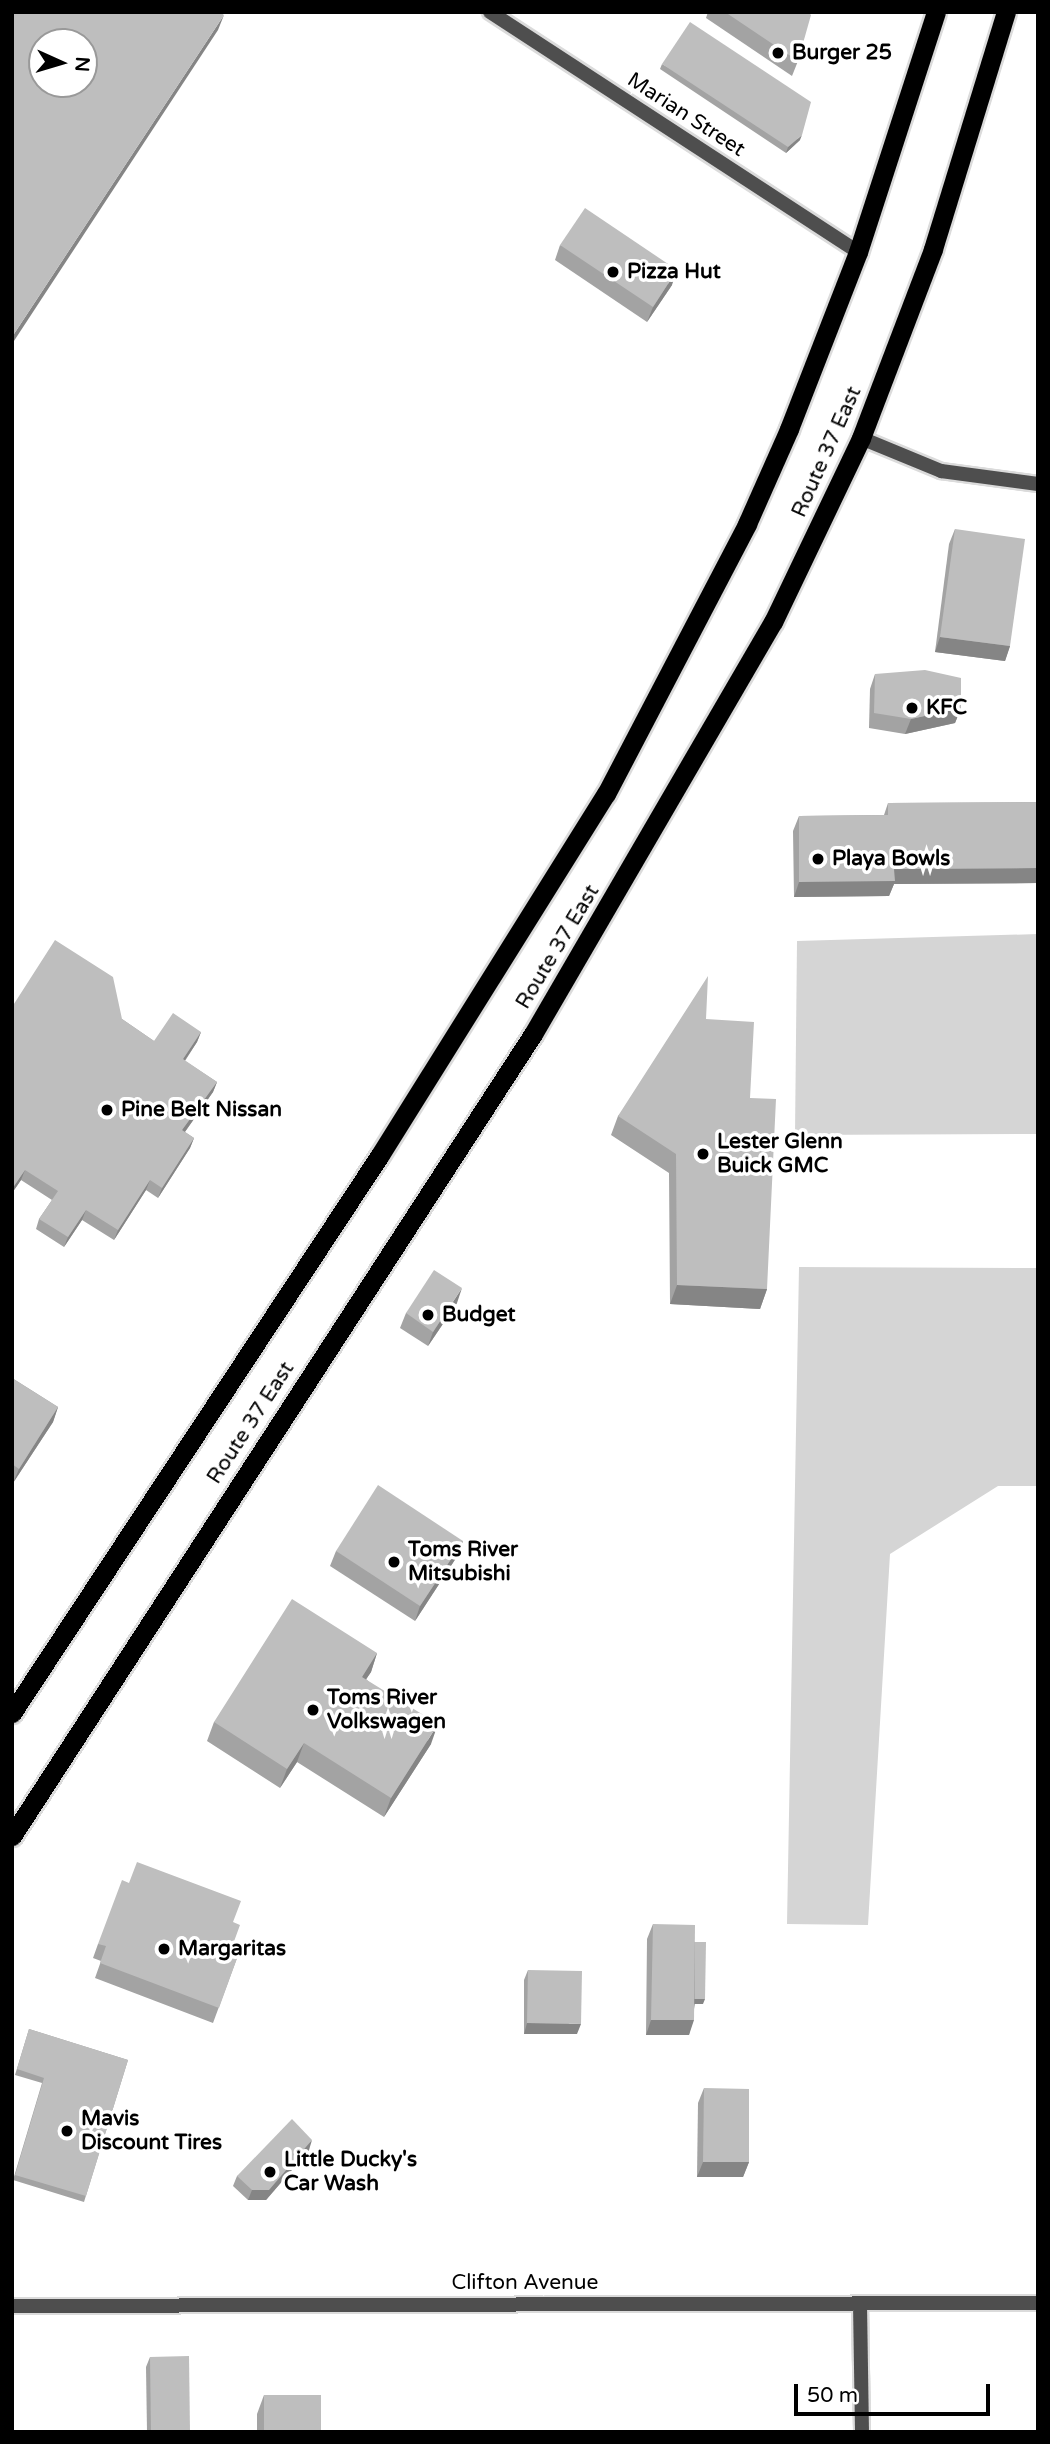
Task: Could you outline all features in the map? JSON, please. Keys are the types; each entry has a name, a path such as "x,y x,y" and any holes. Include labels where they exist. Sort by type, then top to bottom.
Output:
{"highway":[{"name":"Route 37 East","path":"12,1713 387,1143 606,794 747,524 858,252 936,12"},
{"name":"Route 37 East","path":"12,1836 539,1023 774,622 861,439 933,249 1006,12"}],"street":[{"name":"Marian Street","path":"490,12 858,252"},
{"path":"861,439 941,471 1038,484"},
{"name":"Clifton Avenue","path":"12,2306 1038,2303"},
{"path":"860,2305 862,2432"}],"shaded area":[{"path":"1038,934 1038,1134 795,1135 797,941"},
{"path":"799,1267 1038,1268 1038,1486 998,1486 890,1554 868,1925 787,1924"}],"building":[{"path":"12,12 220,12 224,15 12,337"},
{"path":"725,12 808,12 811,15 798,61"},
{"path":"690,22 811,102 802,135 788,147 662,64"},
{"name":"Pizza Hut","path":"585,208 677,270 653,307 560,245"},
{"path":"955,529 1025,539 1010,646 940,637"},
{"name":"KFC","path":"925,670 961,678 961,708 911,719 874,713 875,674"},
{"path":"1038,802 1038,868 894,869 895,881 799,882 799,816 888,815 888,803"},
{"name":"Pine Belt Nissan","path":"55,940 113,977 122,1019 154,1041 173,1013 201,1032 183,1059 217,1082 182,1130 194,1138 162,1188 150,1180 118,1230 86,1210 68,1237 39,1219 58,1191 25,1170 12,1189 12,1007"},
{"name":"Lester Glenn Buick GMC","path":"708,976 706,1019 754,1022 750,1098 776,1099 767,1289 677,1285 676,1154 618,1116"},
{"name":"Budget","path":"434,1270 462,1288 433,1332 406,1313"},
{"path":"12,1378 58,1407 19,1469 12,1464"},
{"path":"378,1485 463,1541 420,1606 336,1551"},
{"path":"292,1599 377,1653 362,1677 438,1724 391,1798 304,1743 287,1769 214,1722"},
{"name":"Margaritas","path":"137,1862 241,1901 233,1922 240,1925 232,1947 240,1950 219,2008 100,1963 106,1946 98,1944 122,1880 129,1883"},
{"path":"653,1924 695,1925 694,2020 651,2020"},
{"path":"695,1942 706,1942 705,1999 695,1999"},
{"path":"528,1970 582,1971 581,2024 527,2023"},
{"name":"Mavis Discount Tires","path":"29,2029 128,2060 86,2196 15,2175 44,2078 17,2069"},
{"path":"704,2088 749,2089 749,2162 703,2162"},
{"name":"Little Ducky's Car Wash","path":"292,2119 312,2140 269,2190 252,2190 237,2176"},
{"path":"189,2356 190,2432 151,2432 150,2357"},
{"path":"264,2395 321,2395 321,2432 264,2432"}],"place":[{"name":"Burger 25","path":"778,53"},
{"name":"Pizza Hut","path":"613,272"},
{"name":"KFC","path":"912,708"},
{"name":"Playa Bowls","path":"818,859"},
{"name":"Pine Belt Nissan","path":"107,1110"},
{"name":"Lester Glenn Buick GMC","path":"703,1154"},
{"name":"Budget","path":"428,1315"},
{"name":"Toms River Mitsubishi","path":"394,1562"},
{"name":"Toms River Volkswagen","path":"313,1710"},
{"name":"Margaritas","path":"164,1949"},
{"name":"Mavis Discount Tires","path":"67,2131"},
{"name":"Little Ducky's Car Wash","path":"270,2172"}]}
